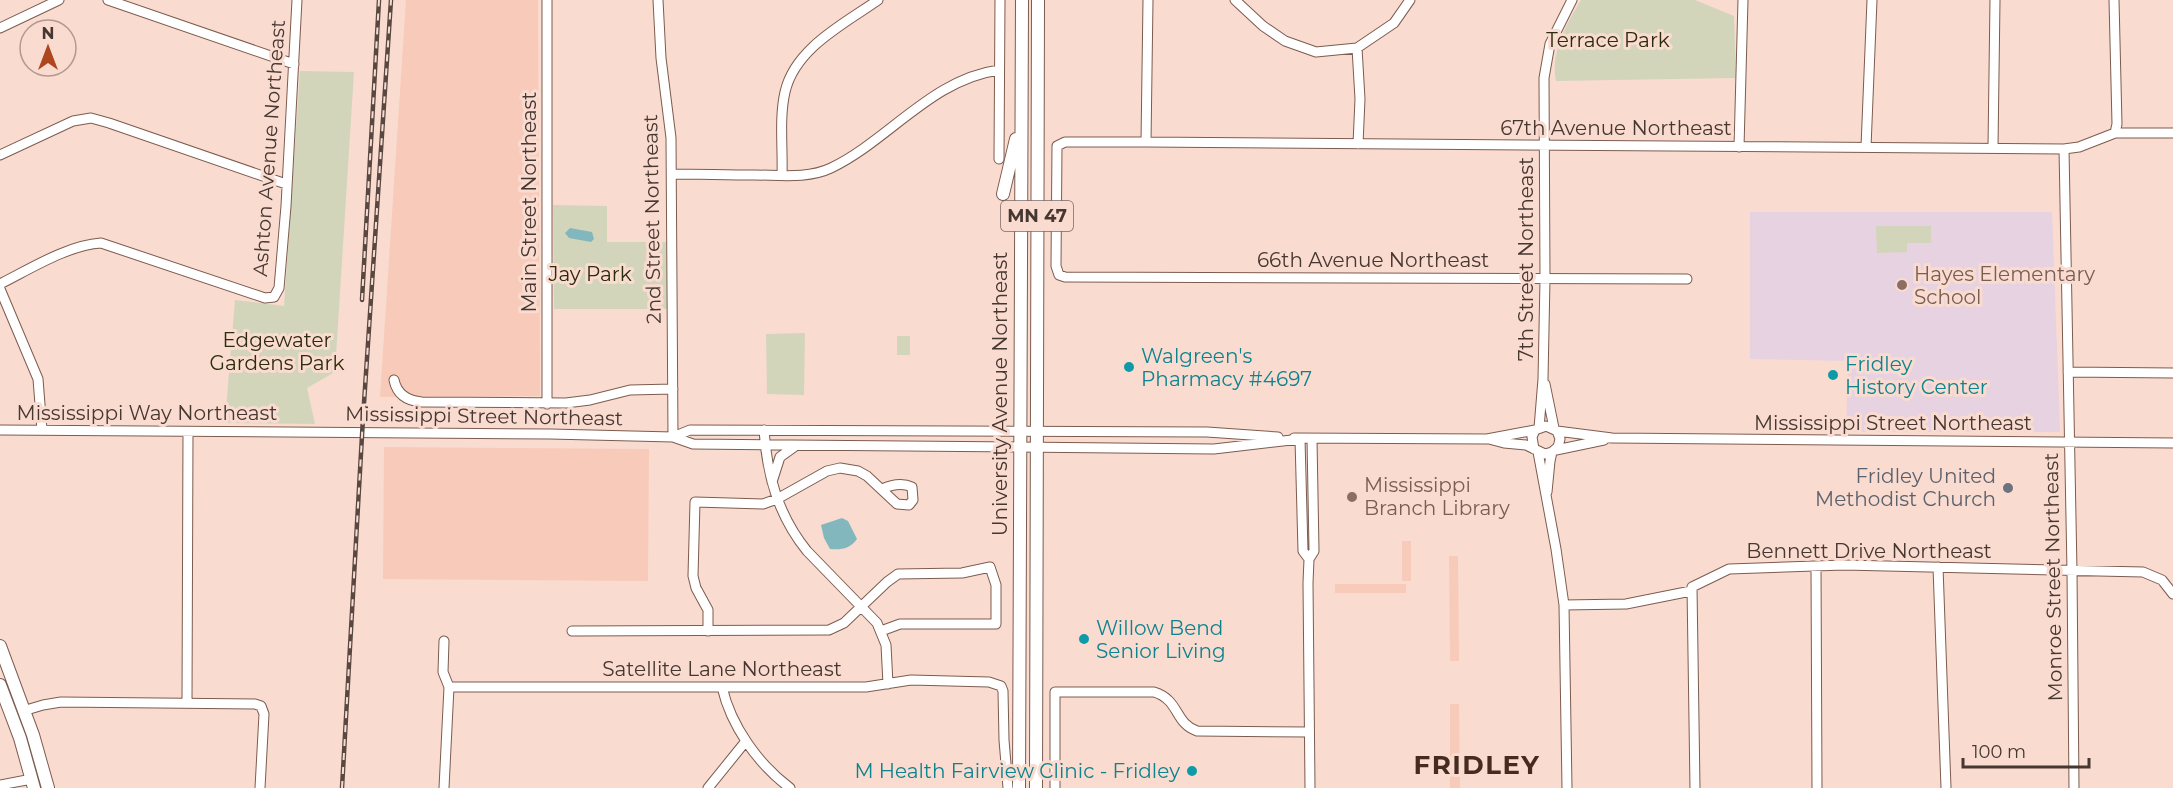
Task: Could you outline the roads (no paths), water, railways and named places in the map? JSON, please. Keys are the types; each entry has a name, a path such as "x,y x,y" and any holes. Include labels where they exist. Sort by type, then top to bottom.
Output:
{"main road":[{"name":"University Avenue Northeast","path":"1018,788 1022,0"},
{"name":"University Avenue Northeast","path":"1036,788 1038,0"},
{"path":"1003,194 1021,118"},
{"path":"0,646 48,788"},
{"path":"0,685 20,738 33,783"}],"street":[{"path":"0,28 60,0"},
{"path":"108,0 294,64"},
{"name":"Ashton Avenue Northeast","path":"0,284 71,250 101,243 265,298 274,297 279,288 297,0"},
{"name":"Main Street Northeast","path":"547,0 547,404"},
{"name":"2nd Street Northeast","path":"658,0 661,58 669,112 672,174 673,437"},
{"path":"782,175 783,105 794,68 813,46 878,0"},
{"path":"999,159 1000,0"},
{"path":"1146,142 1148,0"},
{"path":"1234,0 1263,26 1285,41 1316,52 1357,48 1394,24 1410,0"},
{"name":"7th Street Northeast","path":"1537,429 1543,379 1546,63 1550,44 1572,0"},
{"path":"1739,147 1743,0"},
{"path":"1866,147 1872,0"},
{"path":"1993,147 1995,0"},
{"path":"2114,0 2115,133"},
{"path":"1357,48 1360,99 1358,144"},
{"path":"672,174 782,175 816,173 830,169 957,82 982,72 999,70"},
{"path":"0,155 73,121 91,118 286,184"},
{"name":"67th Avenue Northeast","path":"1059,275 1056,266 1057,146 1065,142 2064,149 2079,147 2115,133 2173,133"},
{"name":"Monroe Street Northeast","path":"2064,149 2074,788"},
{"name":"66th Avenue Northeast","path":"1059,275 1065,277 1687,279"},
{"path":"0,289 38,379 42,430"},
{"path":"2068,372 2173,372"},
{"name":"7th Street Northeast","path":"1543,379 1555,430"},
{"name":"Mississippi Street Northeast","path":"394,380 395,386 404,397 408,400 422,402 547,404 578,402 630,390 674,389"},
{"path":"1546,497 1550,461 1560,439 1555,430 1546,426 1537,429 1532,437 1546,497 1561,576 1564,605 1567,788"},
{"name":"Mississippi Street Northeast","path":"673,437 690,430 1019,430 1207,432 1300,439 1487,439 1537,429"},
{"name":"Mississippi Way Northeast","path":"0,430 294,432"},
{"path":"764,430 772,484 777,499 797,538 877,623 886,645 888,684"},
{"name":"Mississippi Street Northeast","path":"1555,430 1612,438 2173,443"},
{"path":"187,703 188,432"},
{"name":"Mississippi Street Northeast","path":"294,432 550,434 673,437 693,444 1018,448 1214,449 1300,439"},
{"name":"Mississippi Street Northeast","path":"1554,451 1612,438"},
{"path":"1300,439 1303,551 1309,560"},
{"path":"1310,788 1309,560 1314,551 1312,439"},
{"name":"Mississippi Street Northeast","path":"1487,439 1526,445 1536,450"},
{"path":"772,484 780,457 796,446"},
{"path":"1536,450 1545,454 1554,451"},
{"path":"708,631 708,610 696,588 693,576 694,502 763,504 777,499 833,468 858,471 882,489"},
{"path":"1816,566 1817,788"},
{"name":"Bennett Drive Northeast","path":"1564,605 1626,604 1690,591 1692,587 1729,569 1816,566 2142,572 2162,580 2173,594"},
{"path":"572,631 829,630 844,623 898,574 962,573 990,567 996,585 996,624 900,624 881,631"},
{"path":"1938,567 1946,788"},
{"path":"1692,587 1695,788"},
{"path":"444,641 443,672 449,687 444,788"},
{"name":"Satellite Lane Northeast","path":"449,687 866,687 911,681 995,683 1001,686 1004,696 1004,740 1008,788"},
{"path":"722,687 726,706 746,741 770,770 790,788"},
{"path":"1055,788 1055,692 1154,692 1173,703 1182,721 1197,731 1309,732"},
{"path":"23,711 61,702 255,704 261,706 264,714 260,788"},
{"path":"708,788 746,741"},
{"path":"0,785 33,783"}],"water":[{"path":"570,228 592,232 594,239 591,242 569,238 565,233"},
{"path":"842,518 848,521 857,539 845,548 830,549 821,525"}],"railway":[{"path":"362,300 379,0"},
{"path":"342,788 363,418 391,0"}],"place":[{"name":"Hayes Elementary School","path":"1902,285"},
{"name":"Walgreen's Pharmacy #4697","path":"1129,367"},
{"name":"Fridley History Center","path":"1833,375"},
{"name":"Fridley United Methodist Church","path":"2008,488"},
{"name":"Mississippi Branch Library","path":"1352,497"},
{"name":"Willow Bend Senior Living","path":"1084,639"},
{"name":"M Health Fairview Clinic - Fridley","path":"1192,771"}],"district":[{"name":"FRIDLEY","path":"1477,765"}],"park label":[{"name":"Terrace Park","path":"1608,40"},
{"name":"Jay Park","path":"590,274"},
{"name":"Edgewater Gardens Park","path":"277,352"}]}
